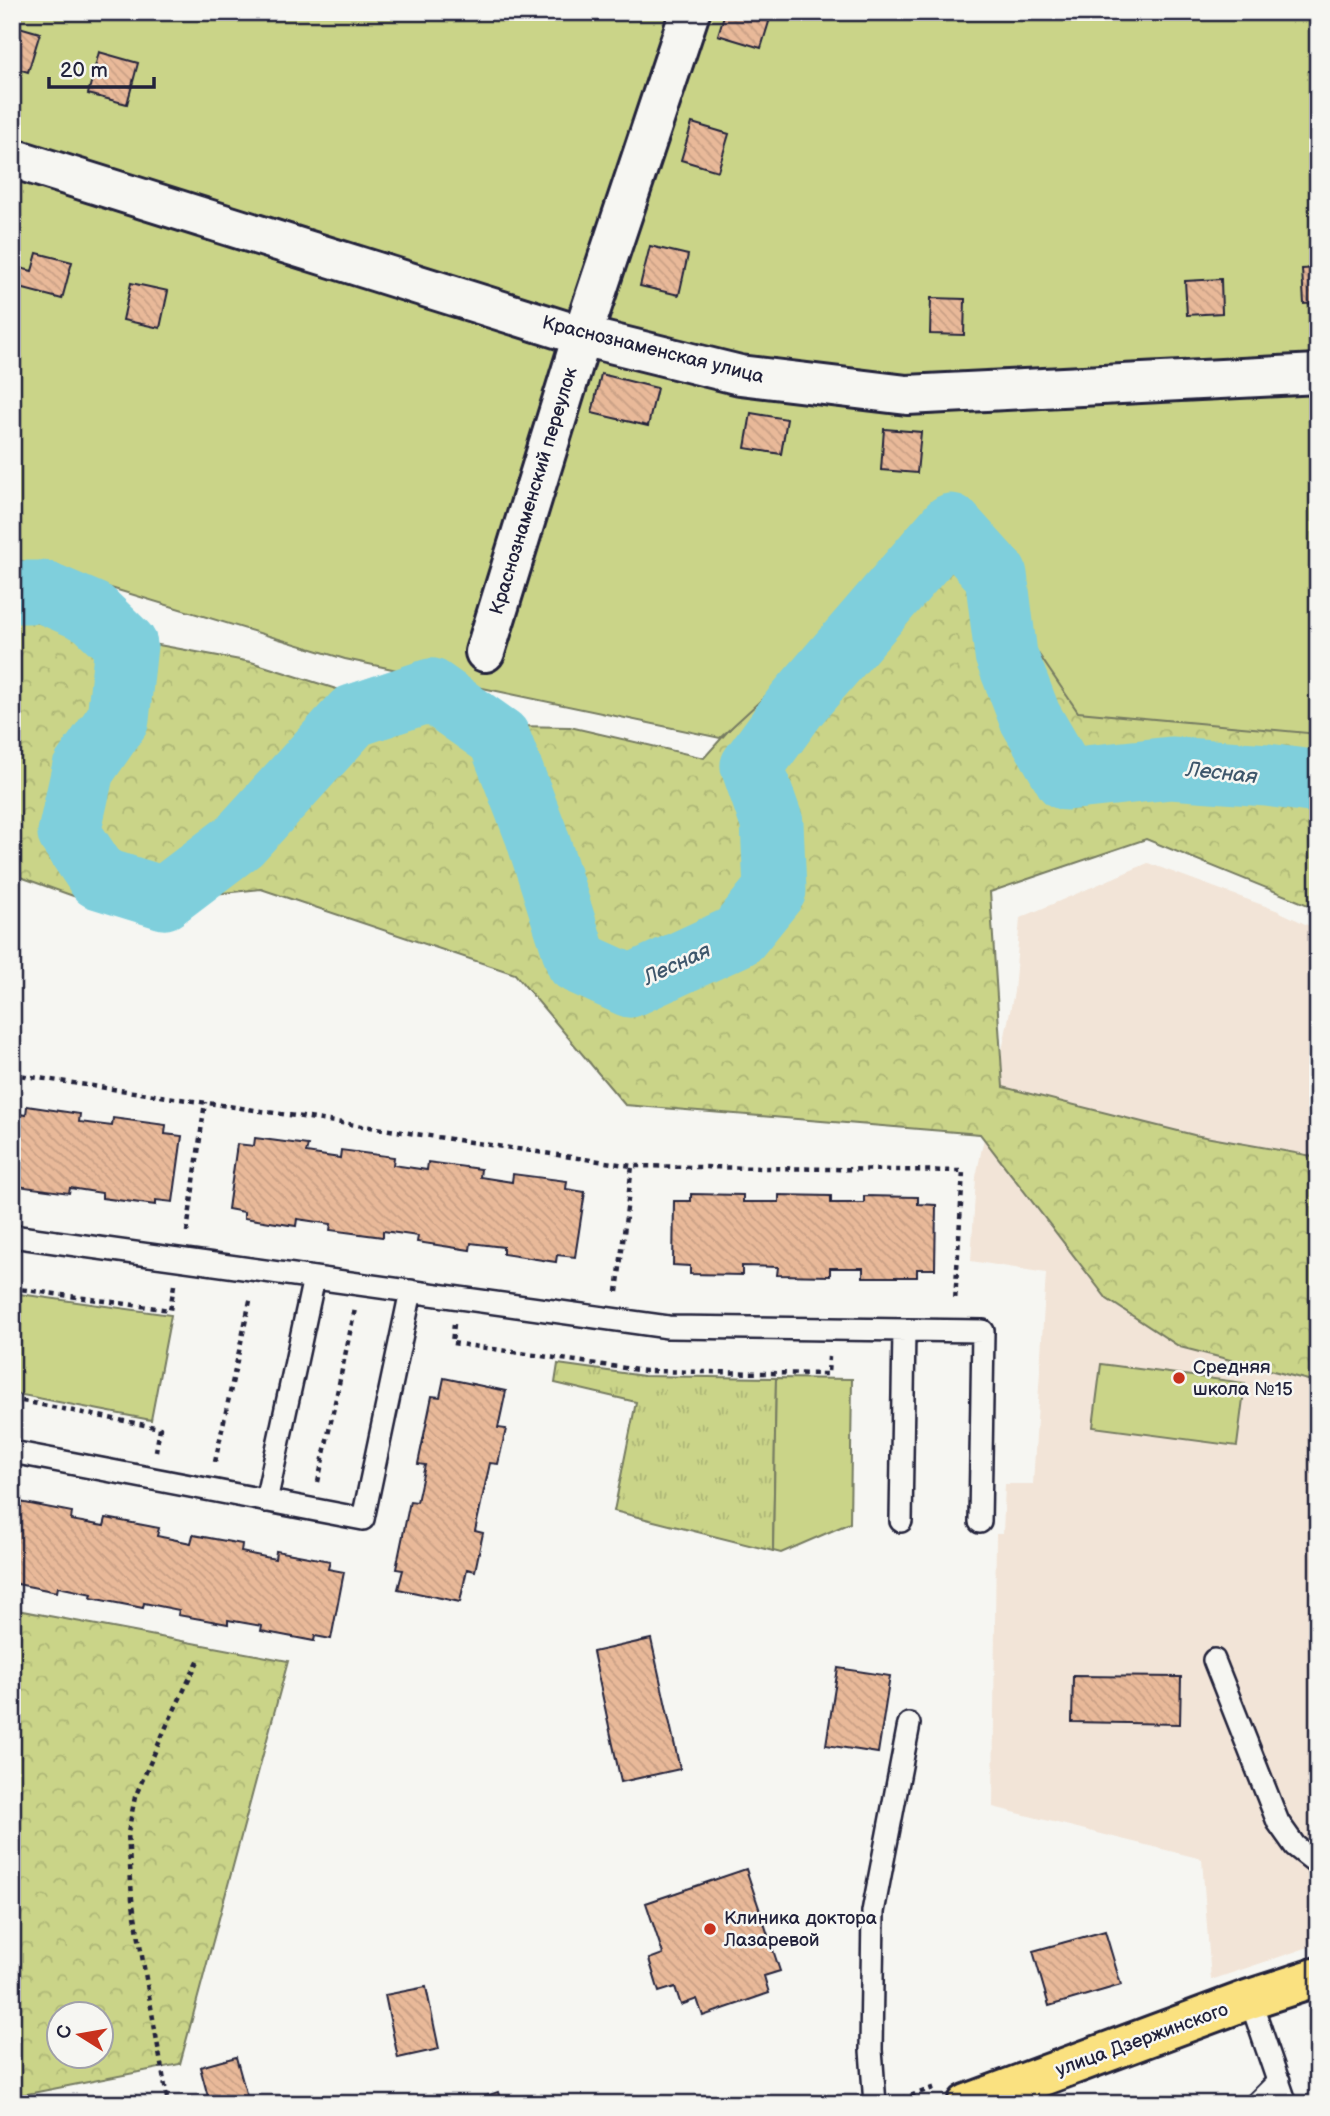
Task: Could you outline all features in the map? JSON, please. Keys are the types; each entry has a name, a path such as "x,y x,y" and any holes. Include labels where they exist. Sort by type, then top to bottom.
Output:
{"main road":[{"name":"улица Дзержинского","path":"967,2104 1250,1999 1318,1977"}],"street":[{"name":"Краснознаменский переулок","path":"485,652 582,335 690,12"},
{"name":"Краснознаменская улица","path":"12,158 582,335 740,375 907,395 1318,374"}],"lane":[{"path":"12,1236 668,1326 983,1331 980,1522"},
{"path":"266,1501 314,1278"},
{"path":"12,1452 363,1519 411,1291"},
{"path":"901,1521 904,1330"},
{"path":"1214,1660 1278,1822 1295,1846 1318,1864"},
{"path":"875,2104 871,2050 873,1912 909,1724"},
{"path":"1250,1999 1286,2104"},
{"path":"1256,2104 1279,2081"}],"path":[{"path":"12,1074 632,1166 963,1171 954,1331"},
{"path":"186,1240 205,1102"},
{"path":"616,1300 632,1166"},
{"path":"210,1490 257,1270"},
{"path":"12,1288 170,1310 173,1287 177,1282"},
{"path":"312,1510 360,1284"},
{"path":"452,1343 645,1371 828,1374 829,1358 833,1351"},
{"path":"12,1399 160,1427 156,1451 158,1458"},
{"path":"167,2098 132,1899 128,1833 135,1797 200,1657"}],"shaded area":[{"name":"Средняя школа №15","path":"1148,863 1276,910 1318,930 1318,1549 1314,1572 1318,1574 1318,1944 1211,1980 1202,1859 993,1807 996,1534 1003,1534 1005,1484 1033,1484 1046,1273 971,1261 976,1177 1014,992 1020,918"}],"green space":[{"path":"12,12 1318,12 1318,734 1078,712 951,525 720,738 345,659 12,558"},
{"path":"906,531 1117,689 1318,689 1318,909 1146,839 990,892 1003,1087 1194,1135 1318,1157 1318,1368 1312,1381 1180,1347 1107,1299 980,1134 625,1105 515,974 261,889 101,906 12,874 12,618 251,662 450,725 570,727 704,758"},
{"path":"12,1293 171,1315 151,1420 12,1393"},
{"path":"558,1364 644,1376 776,1378 773,1551 614,1511 636,1402 555,1383"},
{"path":"1101,1364 1245,1383 1237,1446 1093,1427"},
{"path":"776,1378 852,1379 850,1523 781,1553 773,1551"},
{"path":"12,1609 288,1661 180,2064 12,2097"}],"building":[{"path":"725,12 772,12 761,48 718,35"},
{"path":"12,25 40,33 28,72 12,67"},
{"path":"99,52 138,63 127,104 88,94"},
{"path":"692,123 729,134 718,171 681,160"},
{"path":"650,246 688,255 679,295 640,286"},
{"path":"37,253 72,262 62,299 12,286 12,266 32,271"},
{"path":"1318,268 1318,303 1304,304 1302,269"},
{"path":"1221,279 1222,313 1187,315 1185,281"},
{"path":"131,283 168,291 160,328 123,320"},
{"path":"931,298 965,299 964,335 930,334"},
{"path":"601,374 657,388 648,426 592,413"},
{"path":"751,413 787,419 781,454 745,448"},
{"path":"884,429 921,432 917,473 881,470"},
{"path":"27,1106 80,1114 79,1122 112,1126 113,1118 166,1125 165,1134 182,1136 173,1202 156,1200 156,1205 102,1198 102,1193 70,1188 69,1193 17,1186 17,1181 12,1180 12,1113 26,1115"},
{"path":"255,1138 308,1145 306,1153 340,1158 341,1150 394,1157 393,1165 427,1170 428,1162 481,1169 480,1177 512,1182 513,1174 567,1181 566,1189 585,1192 575,1257 557,1255 556,1262 503,1254 503,1247 471,1243 470,1250 417,1242 418,1236 383,1231 383,1237 330,1230 331,1224 297,1219 296,1226 244,1218 244,1212 228,1209 237,1144 254,1146"},
{"path":"691,1194 743,1195 743,1202 779,1202 779,1195 831,1196 831,1203 864,1203 864,1196 918,1197 918,1204 936,1205 935,1269 917,1269 917,1277 863,1277 863,1268 830,1268 830,1276 777,1275 778,1267 742,1266 742,1275 690,1274 690,1266 673,1265 674,1201 691,1201"},
{"path":"444,1378 506,1391 498,1428 506,1429 498,1464 490,1463 475,1531 483,1533 475,1571 467,1569 460,1602 398,1589 403,1570 396,1569 410,1501 417,1502 425,1465 418,1464 432,1396 440,1397"},
{"path":"20,1502 72,1512 71,1520 104,1526 106,1518 159,1528 157,1536 191,1543 193,1535 242,1544 241,1552 275,1559 276,1551 330,1561 328,1569 344,1572 331,1639 315,1636 314,1641 261,1631 262,1626 228,1620 228,1624 178,1615 179,1610 144,1603 143,1608 91,1598 92,1594 58,1587 57,1592 12,1583 12,1508 19,1509"},
{"path":"651,1639 680,1769 621,1782 593,1652"},
{"path":"838,1668 890,1676 878,1753 826,1745"},
{"path":"1073,1676 1181,1677 1180,1724 1072,1722"},
{"name":"Клиника доктора Лазаревой","path":"746,1869 780,1971 764,1976 769,1993 703,2016 697,1999 681,2005 675,1987 659,1992 649,1959 663,1954 646,1903"},
{"path":"1105,1931 1121,1985 1049,2006 1033,1951"},
{"path":"426,1987 439,2049 398,2058 385,1995"},
{"path":"236,2057 249,2104 210,2104 200,2067"},
{"path":"498,2092 502,2104 463,2104 469,2102"}],"waterway":[{"name":"Лесная","path":"12,592 44,592 93,613 126,645 118,719 83,770 69,833 99,878 164,898 239,841 353,716 431,690 499,738 536,834 577,962 630,986 738,936 775,890 772,823 752,766 797,704 951,525 996,575 1006,655 1030,717 1066,779 1171,768 1267,775 1318,782"}],"place":[{"name":"Средняя школа №15","path":"1179,1378"},
{"name":"Клиника доктора Лазаревой","path":"710,1929"}]}
